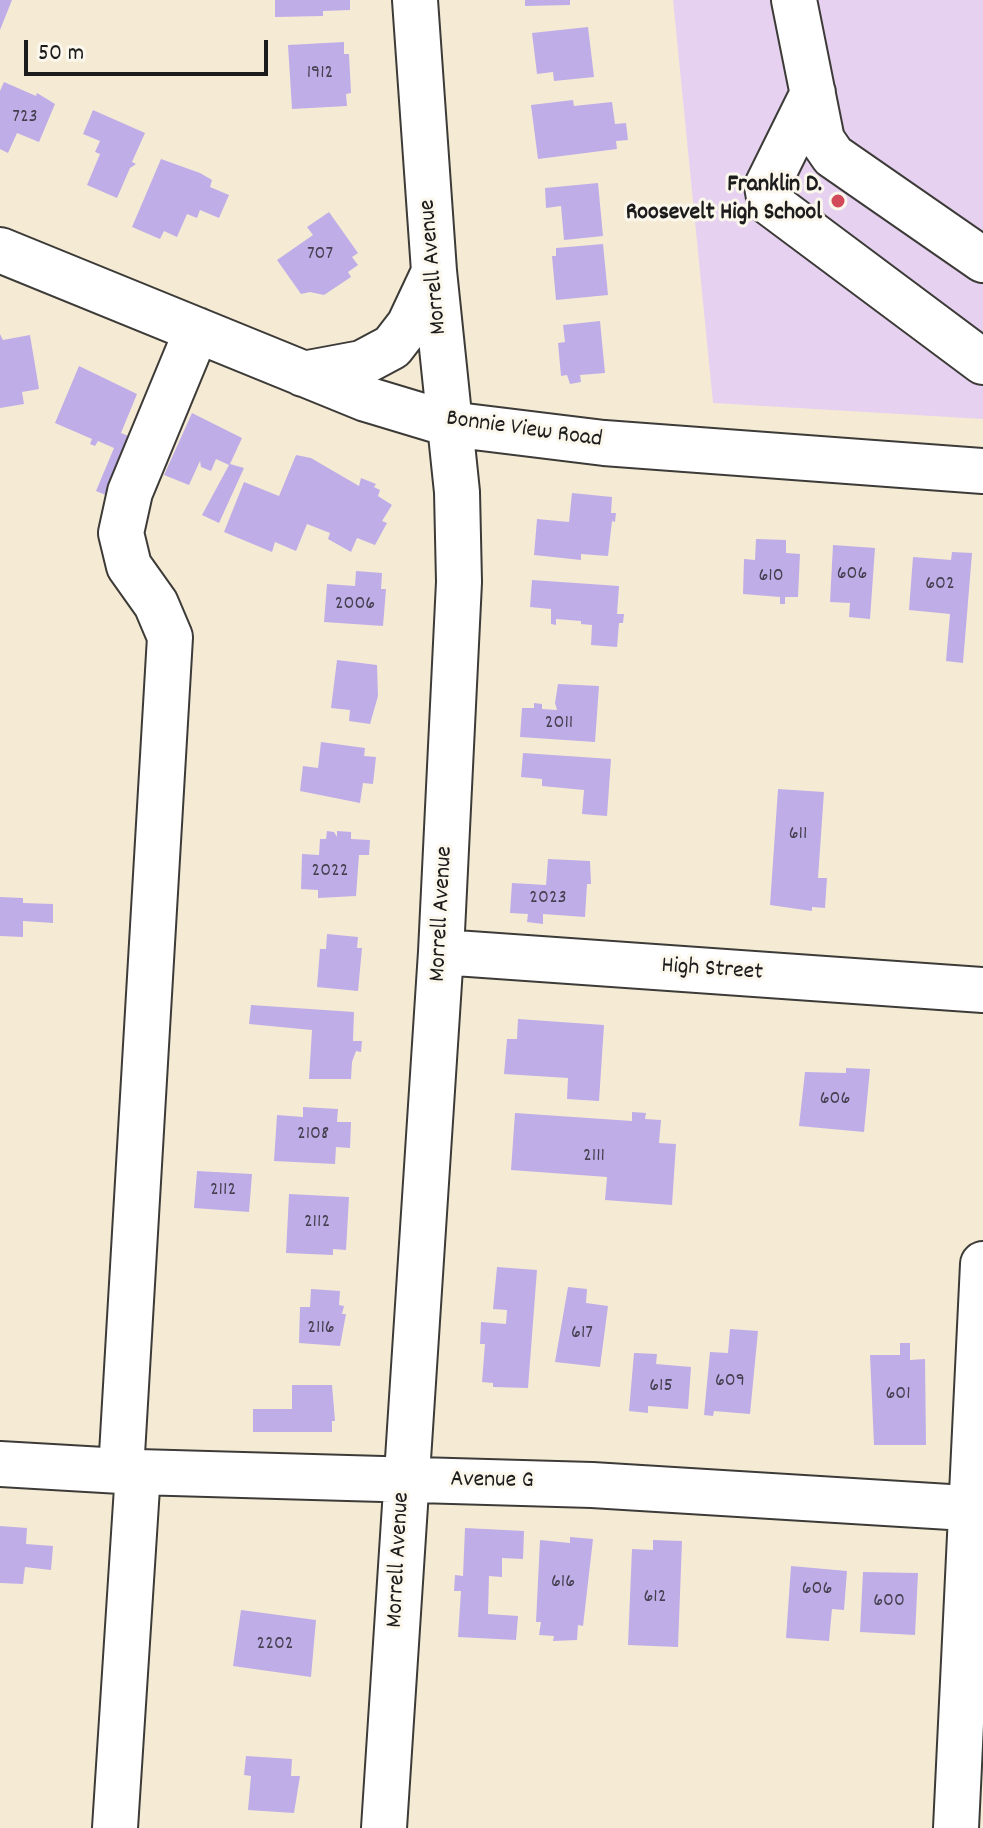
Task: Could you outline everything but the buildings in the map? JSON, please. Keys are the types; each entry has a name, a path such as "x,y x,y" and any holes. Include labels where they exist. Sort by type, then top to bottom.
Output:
{"street":[{"name":"Morrell Avenue","path":"384,1828 404,1480 441,952 459,582 457,492 434,271 415,0"},
{"path":"794,0 822,140 833,156 983,260"},
{"path":"813,93 767,186 770,203 983,362"},
{"name":"Bonnie View Road","path":"0,250 366,399 449,424 604,443 983,471"},
{"path":"303,374 362,363 392,347 409,325 434,271"},
{"path":"115,1828 170,637 156,604 129,566 121,533 130,492 197,330"},
{"name":"High Street","path":"441,952 983,990"},
{"path":"956,1828 977,1509 983,1264"},
{"name":"Avenue G","path":"0,1464 592,1485 977,1509"}],"shaded area":[{"name":"Franklin D. Roosevelt High School","path":"673,0 983,0 983,419 713,403"}],"place":[{"name":"Franklin D. Roosevelt High School","path":"838,201"}]}
